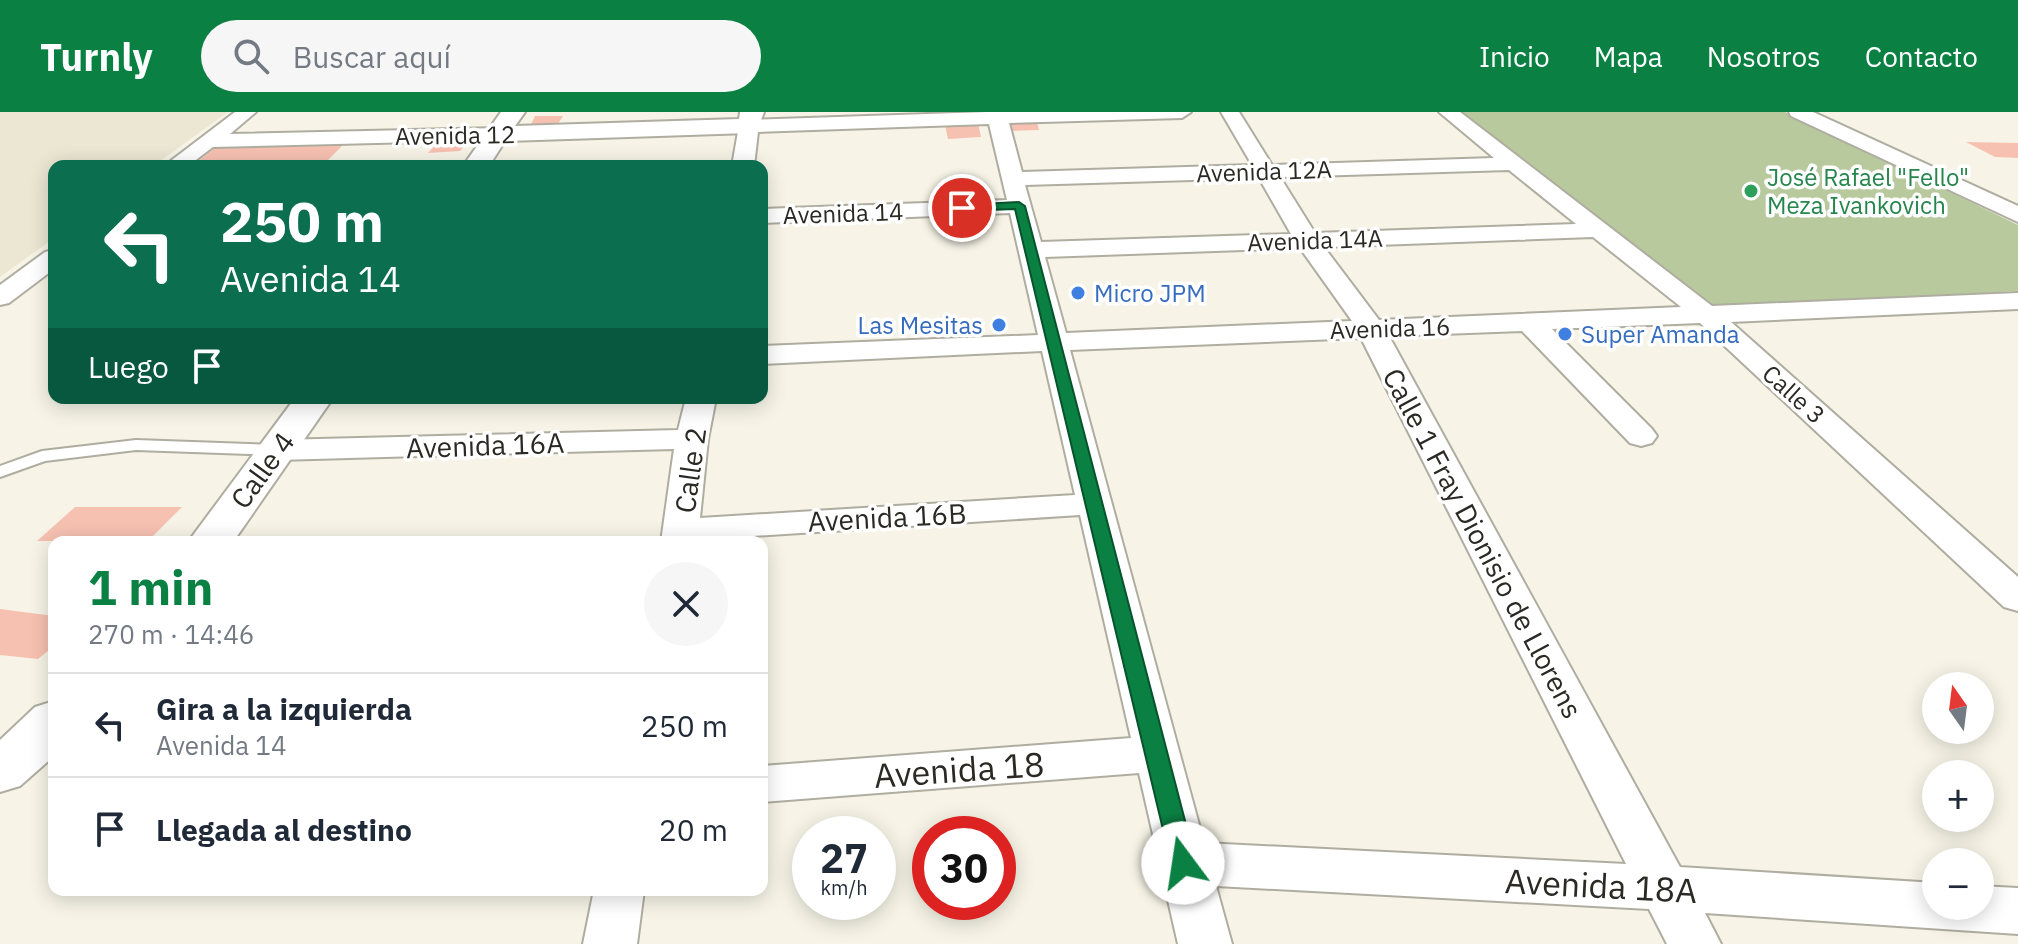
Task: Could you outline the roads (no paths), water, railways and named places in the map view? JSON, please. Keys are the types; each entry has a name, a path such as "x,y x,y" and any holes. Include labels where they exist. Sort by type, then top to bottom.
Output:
{"street":[{"path":"183,160 247,112"},
{"path":"480,160 513,112"},
{"name":"Avenida 12","path":"209,141 499,134 750,119 1182,112"},
{"name":"Calle 1 Fray Dionisio de Llorens","path":"1230,112 1307,240 1371,329 1694,944"},
{"name":"Calle 3","path":"1448,112 1707,315 2018,598"},
{"path":"1798,112 2018,215"},
{"path":"997,115 1205,944"},
{"path":"744,160 750,119"},
{"name":"Avenida 12A","path":"1016,192 1266,171 1514,164"},
{"name":"Avenida 14","path":"768,215 1016,192"},
{"name":"Avenida 14A","path":"1030,250 1599,230"},
{"path":"0,297 48,261"},
{"name":"Avenida 16","path":"768,355 2018,301"},
{"path":"1529,322 1641,436"},
{"name":"Calle 4","path":"214,536 310,404"},
{"name":"Calle 2","path":"680,536 692,439 700,404"},
{"name":"Avenida 16A","path":"278,450 692,439"},
{"name":"Avenida 16B","path":"680,536 1094,504"},
{"path":"0,770 24,752 48,727"},
{"name":"Avenida 18","path":"768,784 1156,754"},
{"name":"Avenida 18A","path":"1183,863 1664,888 2018,911"},
{"path":"610,944 618,896"}],"lane":[{"path":"0,472 42,456 136,445 278,450"}],"place":[{"name":"José Rafael \"Fello\" Meza Ivankovich","path":"1751,191"},
{"name":"Micro JPM","path":"1078,293"},
{"name":"Las Mesitas","path":"999,325"},
{"name":"Super Amanda","path":"1565,334"}]}
